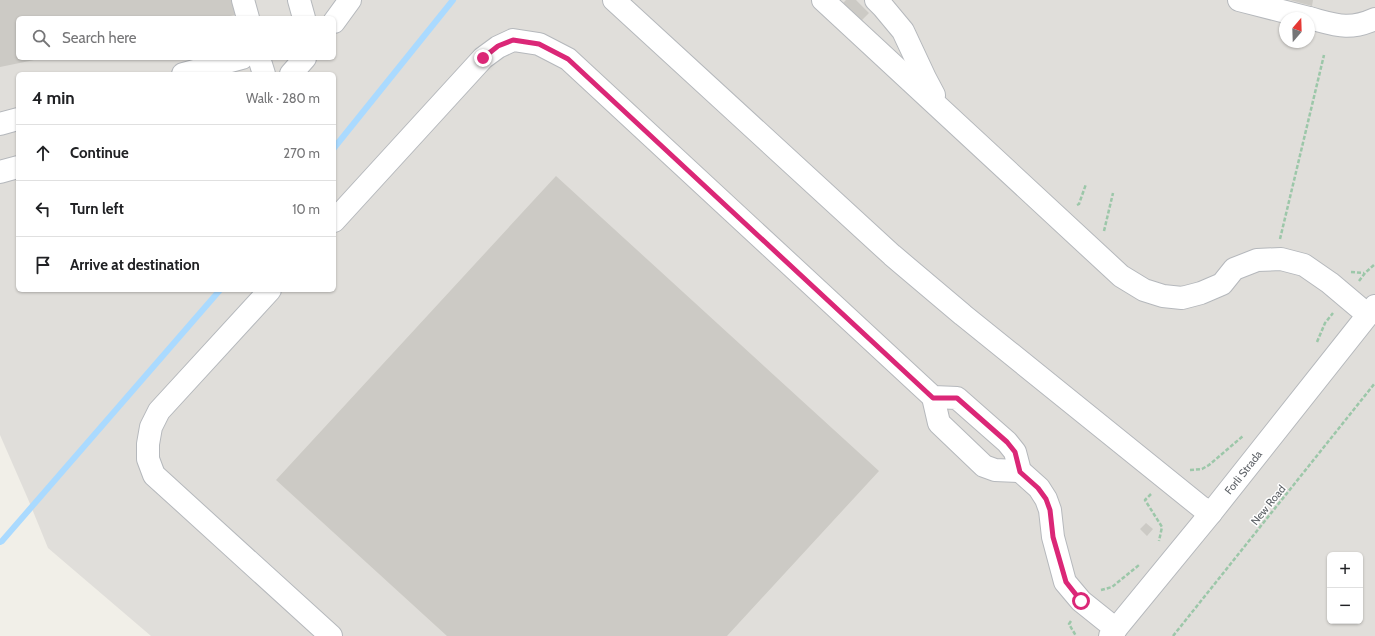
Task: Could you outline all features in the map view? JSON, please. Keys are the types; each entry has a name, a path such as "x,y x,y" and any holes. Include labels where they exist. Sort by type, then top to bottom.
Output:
{"street":[{"path":"244,0 248,16"},
{"path":"299,0 303,16"},
{"path":"336,19 350,0"},
{"path":"614,0 892,255 963,315 1201,507 1211,513"},
{"path":"823,0 1121,276 1144,290 1163,296 1182,298 1202,294 1222,284 1234,270 1257,260 1281,259 1304,265 1372,310"},
{"path":"876,0 903,31 925,78 934,93 935,104"},
{"path":"1239,0 1286,12"},
{"path":"1315,20 1335,25 1351,27 1375,19"},
{"path":"336,219 483,58 498,46 513,40 539,44 568,59 933,398 938,423 984,466 995,470 1020,472"},
{"path":"190,72 235,60"},
{"path":"260,60 263,72"},
{"path":"293,72 303,60"},
{"path":"0,124 16,120"},
{"path":"0,172 16,168"},
{"path":"268,292 160,411 151,426 148,459 154,475 331,636"},
{"name":"Forli Strada","path":"1113,633 1211,513 1372,310"},
{"path":"933,398 957,398 1007,442 1015,452 1020,472 1038,488 1046,499 1050,510 1053,537 1066,582 1081,601 1113,633"}],"path":[{"path":"1279,243 1324,55"},
{"path":"1075,206 1079,204 1086,184"},
{"path":"1104,234 1113,193"},
{"path":"1344,269 1351,272 1365,273 1375,264"},
{"path":"1317,343 1325,323"},
{"name":"New Road","path":"1173,636 1375,383"},
{"path":"1187,469 1191,471 1202,469 1209,465 1246,433"},
{"path":"1149,497 1145,500 1162,527 1159,543"},
{"path":"1097,593 1100,590 1112,587 1144,561"},
{"path":"1072,621 1069,624 1076,636"}],"shaded area":[{"path":"0,0 1375,0 1375,636 151,636 48,548 0,435"}],"building":[{"path":"0,0 236,0 240,14 230,16 16,16 16,60 34,60 0,67"},
{"path":"846,0 856,0 869,13 859,23 841,5"},
{"path":"1290,0 1313,0 1312,6"},
{"path":"556,176 879,471 727,636 447,636 276,480"},
{"path":"1146,523 1153,529 1147,536 1140,529"}],"waterway":[{"path":"336,146 453,0"},
{"path":"0,542 218,292"}],"route":[{"path":"483,58 498,46 513,40 539,44 568,59 933,398 957,398 1007,442 1015,452 1020,472 1038,488 1046,499 1050,510 1053,537 1059,562 1066,582 1081,601"}]}
